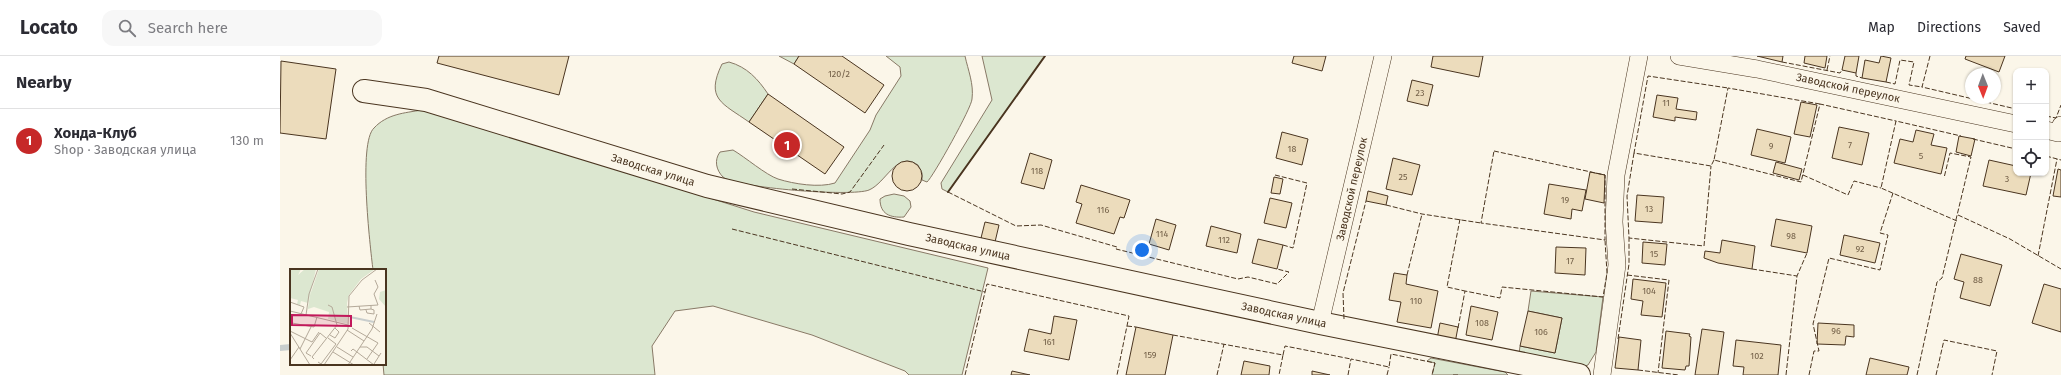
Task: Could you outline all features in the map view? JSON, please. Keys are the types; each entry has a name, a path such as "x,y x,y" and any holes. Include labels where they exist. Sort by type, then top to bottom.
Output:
{"street":[{"name":"Заводской переулок","path":"1320,323 1383,56"},
{"path":"1602,375 1618,265 1614,222 1616,175 1639,56"},
{"name":"Заводской переулок","path":"1679,56 1757,69 2013,123"},
{"name":"Заводская улица","path":"364,91 426,100 707,186 997,254 1320,323 1579,375"},
{"path":"2049,131 2058,133 2061,125"}],"green space":[{"path":"779,56 799,56 794,64"},
{"path":"886,56 965,56 972,88 972,99 966,115 952,142 927,182 922,180 922,173 918,165 911,161 898,164 875,186 869,190 858,192 819,192 770,188 749,185 723,177 717,168 716,162 718,155 720,152 733,150 768,174 778,179 806,185 835,183 870,130 876,115 901,76 900,67"},
{"path":"982,56 1045,56 948,192 942,189 941,183 992,100"},
{"path":"729,62 747,70 752,74 768,94 749,122 724,105 716,93 715,85 722,64"},
{"path":"422,110 454,117 754,212 988,268 962,375 909,375 905,371 812,335 713,306 675,311 652,346 655,375 384,375 383,365 386,365 386,269 373,269 366,195 367,153 369,137 379,123 390,117"},
{"path":"894,194 904,196 910,201 911,207 904,217 890,216 884,212 880,204 880,199"},
{"path":"1531,291 1603,297 1596,352 1588,365 1582,367 1519,354 1520,346 1555,353 1562,318 1528,311"},
{"path":"1431,358 1505,372 1508,375 1432,375 1435,363 1427,361"}],"building":[{"path":"439,56 569,56 559,95 437,63"},
{"path":"799,56 842,56 884,85 865,113 794,64"},
{"path":"1294,56 1326,56 1322,71 1292,63"},
{"path":"1433,56 1483,56 1479,77 1431,67"},
{"path":"1757,56 1783,56 1782,62"},
{"path":"1805,56 1827,56 1825,68 1804,63"},
{"path":"1845,56 1859,56 1856,73 1842,70"},
{"path":"1881,56 1891,58 1886,82 1862,78 1865,60 1879,63"},
{"path":"1966,56 2005,56 2000,68 1989,68 1965,59"},
{"path":"281,61 336,69 326,139 280,133"},
{"path":"1412,80 1433,85 1428,106 1407,101"},
{"path":"768,94 844,147 825,174 749,122"},
{"path":"1657,95 1678,98 1676,109 1697,112 1696,120 1675,117 1675,121 1653,117"},
{"path":"1801,102 1817,105 1810,137 1794,134"},
{"path":"1839,127 1869,133 1862,165 1832,158"},
{"path":"1757,129 1791,137 1785,163 1751,155"},
{"path":"1916,130 1934,134 1931,145 1947,148 1941,174 1894,163 1900,139 1913,142"},
{"path":"1282,132 1308,139 1302,165 1276,158"},
{"path":"1959,136 1975,139 1971,156 1956,152"},
{"path":"1030,153 1052,160 1044,189 1021,183"},
{"path":"1393,158 1420,165 1412,195 1386,189"},
{"path":"1989,160 2013,165 2013,176 2030,176 2026,195 1983,186"},
{"path":"907,161 918,165 922,176 918,187 907,191 896,187 892,176 896,165"},
{"path":"1776,162 1802,169 1799,180 1773,173"},
{"path":"2058,169 2061,170 2061,197 2053,196"},
{"path":"1590,172 1605,175 1604,203 1585,199"},
{"path":"1274,177 1283,179 1280,194 1271,193"},
{"path":"1549,184 1586,190 1582,211 1572,209 1571,219 1544,214"},
{"path":"1081,185 1130,200 1124,218 1120,217 1114,234 1076,223 1082,204 1076,202"},
{"path":"1368,191 1388,196 1386,205 1366,201"},
{"path":"1637,195 1664,197 1662,223 1635,221"},
{"path":"1270,198 1292,203 1286,228 1264,223"},
{"path":"1156,219 1176,225 1169,250 1149,244"},
{"path":"1776,219 1812,226 1807,253 1771,246"},
{"path":"985,222 999,225 995,242 981,238"},
{"path":"1211,226 1241,234 1237,253 1206,246"},
{"path":"1844,235 1880,243 1875,263 1840,255"},
{"path":"1258,239 1283,245 1277,269 1252,263"},
{"path":"1722,240 1755,246 1752,269 1718,263 1704,258 1705,251 1720,253"},
{"path":"1643,242 1667,244 1665,265 1642,263"},
{"path":"1556,247 1586,248 1585,275 1555,273"},
{"path":"1961,254 2002,265 1990,306 1960,298 1964,282 1954,279"},
{"path":"1394,273 1407,275 1406,284 1438,291 1431,328 1397,322 1401,302 1389,300"},
{"path":"1633,279 1666,283 1662,317 1641,315 1643,301 1631,299"},
{"path":"2044,284 2061,289 2061,332 2032,323"},
{"path":"1471,306 1498,312 1492,340 1466,335"},
{"path":"1528,311 1562,318 1555,353 1520,346"},
{"path":"1054,316 1077,320 1069,360 1024,351 1029,329 1051,334"},
{"path":"1440,323 1458,327 1455,343 1437,339"},
{"path":"1818,323 1854,325 1854,337 1846,336 1845,345 1817,344"},
{"path":"1136,327 1173,335 1165,375 1126,375"},
{"path":"1702,329 1724,332 1718,375 1695,375"},
{"path":"1666,331 1690,334 1689,366 1686,366 1685,370 1662,368"},
{"path":"1619,337 1641,340 1638,370 1615,368"},
{"path":"1736,340 1781,345 1778,375 1743,375 1744,367 1733,366"},
{"path":"1870,358 1909,367 1907,375 1866,375"},
{"path":"1244,361 1270,366 1269,375 1241,375"},
{"path":"1012,371 1030,375 1011,375"},
{"path":"1312,371 1330,375 1312,375"}],"waterway":[{"path":"280,348 290,347"}],"fence":[{"path":"1827,70 1830,56"},
{"path":"1930,56 1922,87 2013,108"},
{"path":"1886,82 1895,84 1900,60 1914,62 1909,85 1922,87"},
{"path":"1782,62 1840,73 1842,70"},
{"path":"1856,73 1856,76 1862,78"},
{"path":"1714,160 1711,166 1634,153 1648,76 1728,88"},
{"path":"1820,104 1728,88 1714,160 1801,182 1820,104 1896,121"},
{"path":"2049,117 2056,118 2061,105"},
{"path":"1957,221 1881,188 1896,121 1961,136"},
{"path":"1973,139 2013,148"},
{"path":"792,189 842,194 850,192 884,145"},
{"path":"1494,151 1605,175 1605,240 1481,223 1494,151"},
{"path":"1634,153 1627,196 1629,238 1704,246 1711,166"},
{"path":"1917,375 1937,282 1942,278 1971,157 1950,153 1944,178"},
{"path":"2049,157 2061,160"},
{"path":"2038,256 2057,159"},
{"path":"1275,175 1307,183 1293,248 1283,245"},
{"path":"1803,175 1848,195 1854,181 1881,188"},
{"path":"948,192 1016,226 1041,225 1117,247 1116,249 1238,279 1248,277 1277,284 1289,272 1277,269"},
{"path":"1809,375 1814,351 1819,351 1813,324 1829,258 1880,270 1888,235 1880,233 1893,193"},
{"path":"1344,319 1343,293 1366,201"},
{"path":"1386,205 1422,214 1481,223"},
{"path":"1407,275 1422,214"},
{"path":"1958,215 2010,239 2061,269"},
{"path":"1460,219 1447,287 1465,291"},
{"path":"732,229 985,292"},
{"path":"1618,339 1629,264 1629,238"},
{"path":"1458,328 1465,291 1500,298 1502,287 1603,297 1607,273 1605,240"},
{"path":"1786,375 1797,276 1807,253"},
{"path":"1752,269 1797,276"},
{"path":"1627,275 1669,280 1658,373"},
{"path":"965,375 987,284 1129,316 1117,375"},
{"path":"1127,326 1136,327"},
{"path":"1173,335 1283,355 1279,375"},
{"path":"1936,375 1944,340 1997,351 1992,375"},
{"path":"1217,375 1224,344"},
{"path":"1283,355 1285,346 1351,359"},
{"path":"1348,375 1351,359 1389,367 1391,354 1435,363 1432,375"},
{"path":"1387,375 1389,367"},
{"path":"1638,370 1679,375"},
{"path":"1453,375 1458,375"}],"wall":[{"path":"948,192 1045,56"}],"place":[{"name":"Хонда-Клуб","path":"787,145"}]}
